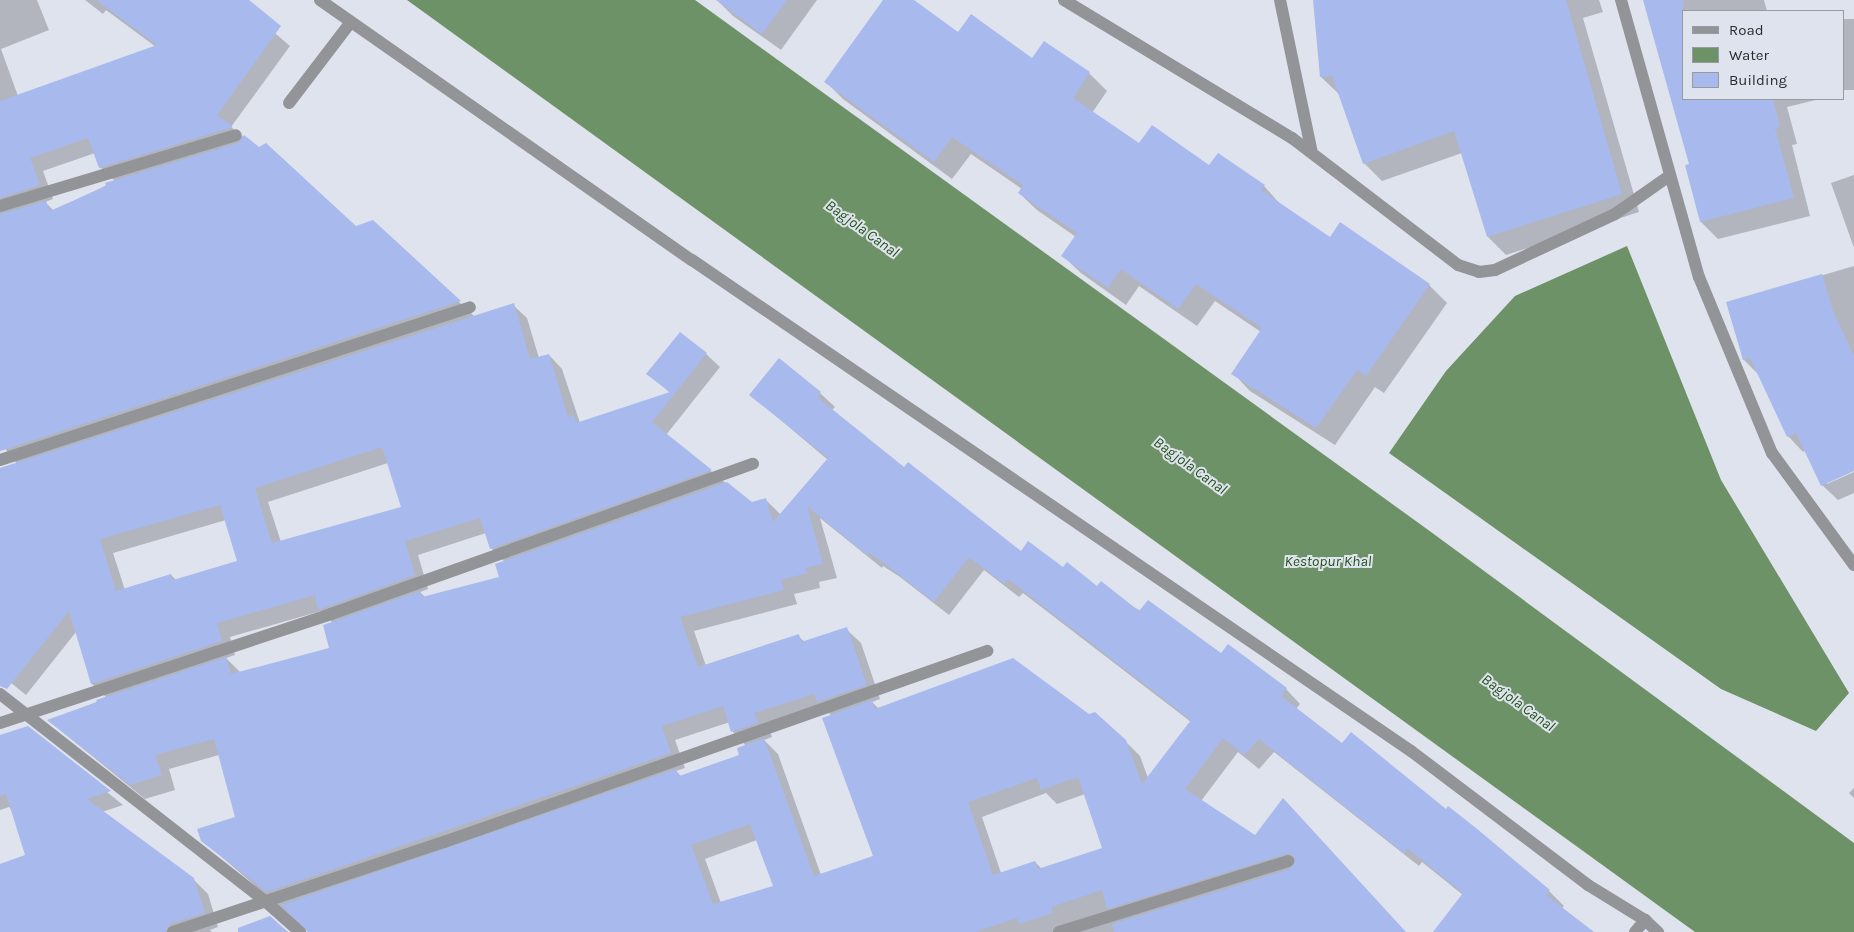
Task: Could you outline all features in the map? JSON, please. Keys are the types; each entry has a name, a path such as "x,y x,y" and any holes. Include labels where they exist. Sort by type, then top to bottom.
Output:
{"street":[{"path":"320,0 700,265 1411,751 1588,885 1646,920 1658,932"},
{"path":"1064,0 1312,153 1458,265 1479,272 1494,270 1615,214 1669,176"},
{"path":"1280,0 1312,153"},
{"path":"1621,0 1669,176 1699,277 1772,452 1854,564"},
{"path":"289,103 352,22"},
{"path":"0,206 236,135"},
{"path":"0,460 470,307"},
{"path":"0,723 331,614 753,464"},
{"path":"173,932 751,736 987,651"},
{"path":"0,694 265,901 300,932"},
{"path":"1059,932 1288,861"},
{"path":"1635,932 1646,920"}],"water":[{"name":"Kestopur Khal","path":"407,0 695,0 1431,532 1854,843 1854,932 1695,932"},
{"path":"1627,246 1721,480 1849,693 1816,731 1721,689 1389,453 1446,371 1515,296"}],"building":[{"path":"96,0 249,0 281,26 217,115 233,127 99,168 88,138 30,158 40,185 0,198 0,101 157,45"},
{"path":"716,0 787,0 762,34"},
{"path":"883,0 914,0 958,32 971,14 1032,58 1044,41 1090,72 1073,98 1139,143 1152,125 1209,165 1218,153 1265,185 1261,190 1330,237 1340,222 1430,284 1366,376 1357,370 1316,428 1231,374 1262,328 1196,284 1178,309 1121,269 1108,288 1061,256 1077,233 1018,193 1023,185 952,137 934,162 824,82"},
{"path":"1313,0 1566,0 1622,194 1487,237 1454,131 1363,164 1332,76 1320,77"},
{"path":"1643,0 1683,0 1682,100 1773,100 1780,127 1775,128 1794,198 1700,222 1685,165 1689,164"},
{"path":"244,135 259,147 266,143 356,226 373,220 461,301 0,451 0,214 46,201 50,211 106,186 105,183 238,143"},
{"path":"1822,274 1833,311 1854,356 1854,471 1821,486 1796,433 1787,437 1750,358 1743,360 1726,302"},
{"path":"514,303 530,359 549,354 568,417 574,415 576,423 670,392 646,374 680,332 707,353 652,422 712,470 490,549 480,518 405,541 415,575 318,610 315,595 217,623 222,641 91,684 69,611 7,689 0,686 0,468","holes":["382,447 401,507 272,543 255,488","220,505 237,561 173,580 171,574 116,591 100,539"]},
{"path":"779,358 821,392 817,397 904,467 908,462 1021,551 1028,541 1063,567 1067,562 1097,586 1101,581 1139,611 1148,600 1221,653 1228,644 1287,688 1281,696 1342,743 1351,732 1446,809 1448,806 1476,828 1550,890 1546,895 1594,932 1433,932 1463,893 1407,848 1404,853 1259,739 1244,755 1223,738 1185,789 1255,835 1283,798 1406,932 1114,932 1112,924 1290,869 1296,859 1289,853 1107,909 1102,890 1051,907 1053,913 1019,924 1017,918 975,932 308,932 281,905 676,769 679,776 739,755 737,748 764,738 814,876 873,856 822,718 872,700 875,709 1013,658 1089,714 1095,712 1126,740 1142,784 1191,720 1008,579 1004,584 969,557 934,602 884,563 869,553 867,555 807,506 823,564 805,568 807,573 781,580 784,590 680,617 698,667 799,634 801,642 847,627 867,685 817,702 814,694 754,713 758,723 731,732 723,706 662,726 671,753 267,892 201,841 197,829 235,817 214,739 155,755 162,775 130,785 47,720 97,702 96,700 226,657 231,674 329,648 323,625 420,591 422,597 499,577 495,564 727,482 752,502 766,498 773,522 828,458 749,395","holes":["1078,777 1102,848 1038,869 1035,861 993,875 968,802 1037,778 1041,790","750,824 773,886 713,904 691,845"]},
{"path":"28,726 111,791 87,799 194,878 205,913 170,924 165,932 0,932 0,864 25,855 6,794 0,796 0,735"},
{"path":"270,916 288,932 238,932 238,928"}],"water label":[{"name":"Bagjola Canal","path":"862,229"},
{"name":"Bagjola Canal","path":"1190,466"},
{"name":"Bagjola Canal","path":"1518,703"}]}
